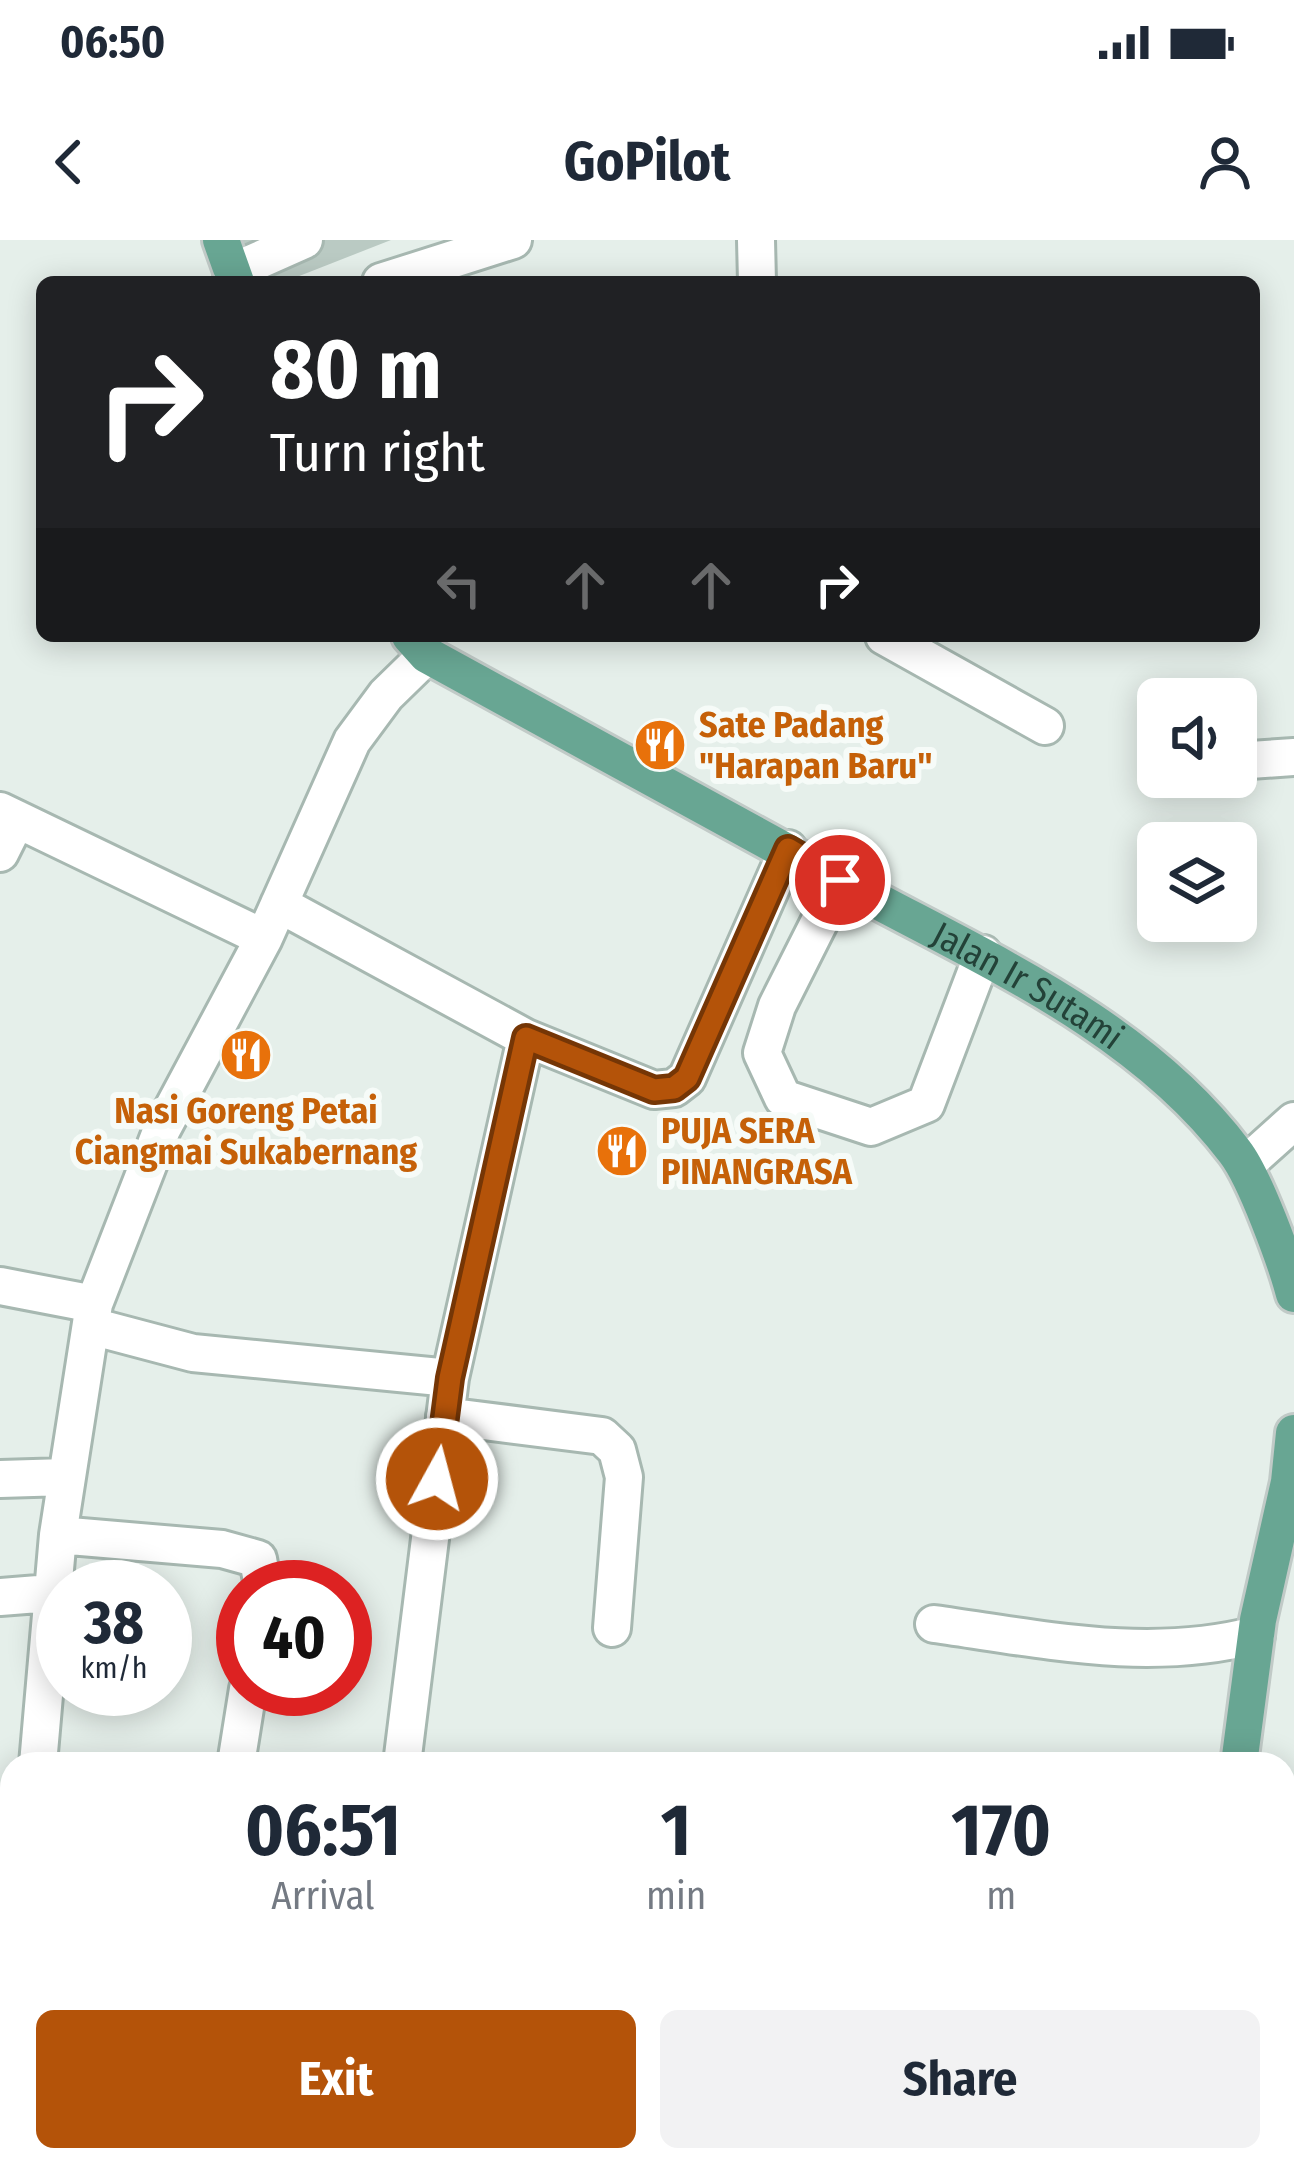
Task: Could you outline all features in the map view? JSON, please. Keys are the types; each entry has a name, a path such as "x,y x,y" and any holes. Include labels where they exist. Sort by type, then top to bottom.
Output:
{"main road":[{"name":"Jalan Ir Sutami","path":"418,645 840,880 983,954 1132,1050 1168,1079 1245,1165 1293,1285"},
{"path":"1241,1752 1256,1635 1291,1481 1294,1433"}],"street":[{"path":"230,265 301,240"},
{"path":"400,276 513,240"},
{"path":"756,240 757,276"},
{"path":"895,642 1045,726"},
{"path":"55,1560 92,1315 162,1130 264,938 352,741 418,645"},
{"path":"1257,760 1294,757"},
{"path":"0,853 8,815 264,938"},
{"path":"279,904 526,1038 654,1090 674,1088 687,1078 788,849"},
{"path":"840,880 777,1006 762,1053 783,1098 871,1127 926,1104 983,954"},
{"path":"403,1752 450,1378 526,1038"},
{"path":"1245,1165 1294,1120"},
{"path":"0,1286 193,1353 450,1378"},
{"path":"445,1416 602,1436 617,1450 624,1477 612,1628"},
{"path":"0,1479 66,1477"},
{"path":"58,1535 222,1550 258,1560"},
{"path":"0,1597 36,1594"},
{"path":"934,1624 1113,1649 1194,1646 1256,1635"},
{"path":"39,1752 42,1716"},
{"path":"238,1752 244,1716"}],"building":[{"path":"233,240 391,240 299,276 248,276"}],"place":[{"name":"Sate Padang \"Harapan Baru\"","path":"660,745"},
{"name":"Nasi Goreng Petai Ciangmai Sukabernang","path":"246,1055"},
{"name":"PUJA SERA PINANGRASA","path":"622,1151"}],"route":[{"path":"437,1479 450,1378 526,1038 654,1090 674,1088 687,1078 788,849 840,880"}]}
